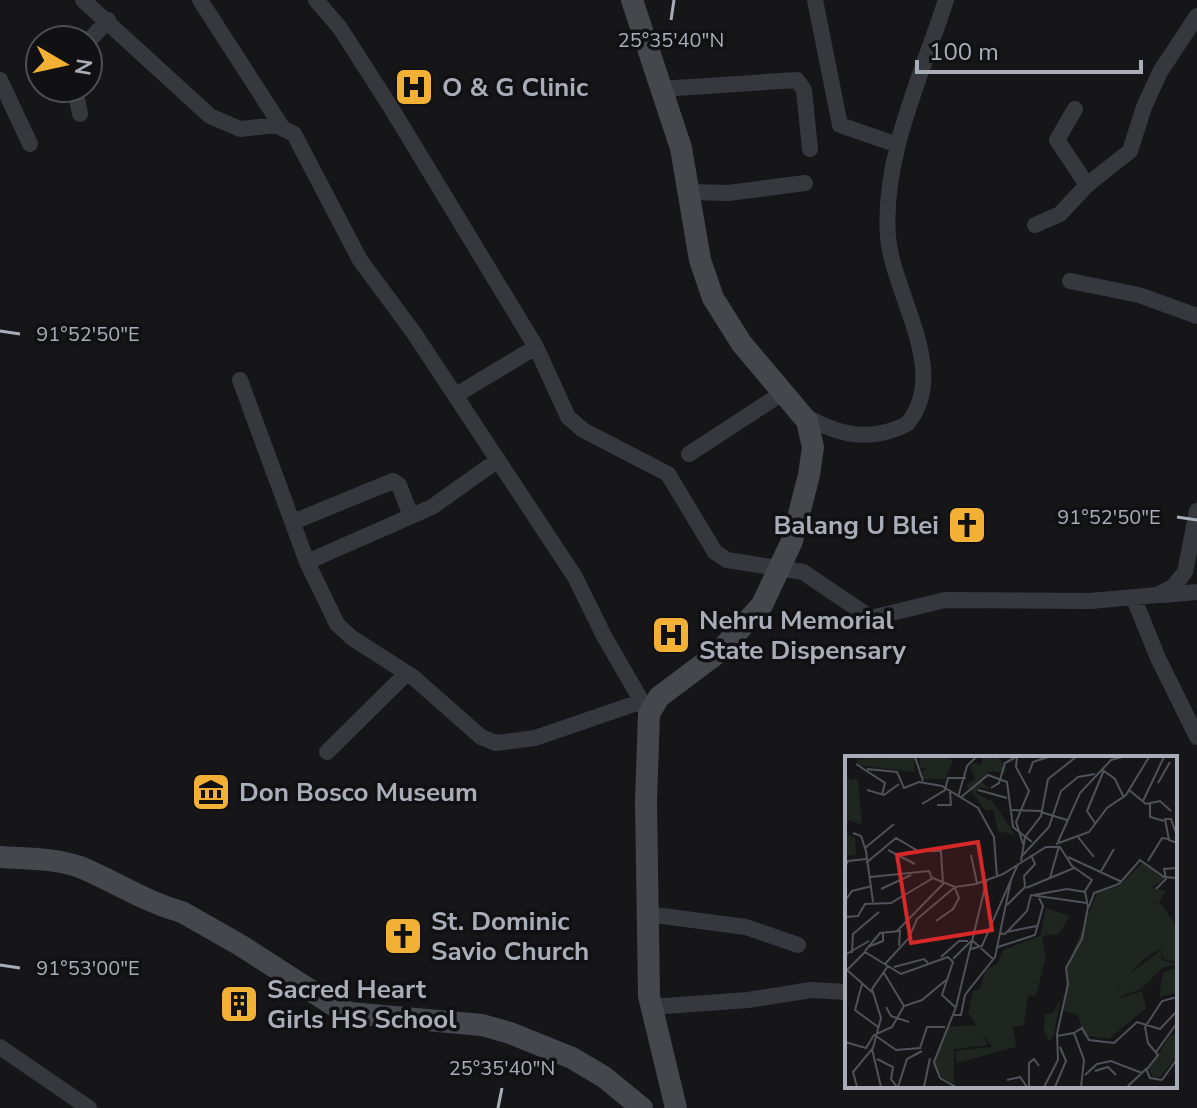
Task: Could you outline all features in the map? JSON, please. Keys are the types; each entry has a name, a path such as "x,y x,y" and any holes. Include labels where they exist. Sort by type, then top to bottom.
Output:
{"street":[{"path":"83,0 108,20 193,103 219,122 240,129 282,127"},
{"path":"200,0 282,127 294,134 360,260 456,395 575,577 645,708 651,1007 676,1108"},
{"path":"316,0 340,28 390,106 536,347 568,417 583,430 668,474 715,552 727,560 803,572 871,618 945,600 1134,599 1197,592"},
{"path":"240,380 307,562 344,632 407,673 481,737 496,743 535,738 645,708 738,635 762,605 782,567 809,475 811,432 803,415 742,344 713,298 700,260 681,148 632,0"},
{"path":"815,0 840,125 898,145"},
{"path":"803,415 831,432 875,434 907,424 923,396 918,343 893,268 888,212 898,145 946,0"},
{"path":"1035,225 1060,214 1087,185 1130,151 1144,107 1160,72 1197,16"},
{"path":"104,24 108,20"},
{"path":"0,80 30,144"},
{"path":"661,89 797,80 804,90 810,149"},
{"path":"78,104 80,114"},
{"path":"1075,109 1057,140 1087,185"},
{"path":"688,192 728,193 805,183"},
{"path":"1070,281 1139,295 1197,316"},
{"path":"456,395 536,347"},
{"path":"689,454 784,392"},
{"path":"307,562 432,507 498,460"},
{"path":"293,522 393,481 399,485 411,516"},
{"path":"1157,595 1173,587 1185,572 1197,511"},
{"path":"1134,599 1158,658 1197,737"},
{"path":"327,752 407,673"},
{"path":"0,857 66,863 182,912 350,1013 482,1025 537,1042 604,1077 642,1108"},
{"path":"647,914 746,927 798,945"},
{"path":"651,1007 748,1000 811,990 845,992"},
{"path":"0,1047 89,1108"}],"place":[{"name":"O & G Clinic","path":"414,87"},
{"name":"Balang U Blei","path":"967,525"},
{"name":"Nehru Memorial State Dispensary","path":"671,635"},
{"name":"Don Bosco Museum","path":"211,792"},
{"name":"St. Dominic Savio Church","path":"403,936"},
{"name":"Sacred Heart Girls HS School","path":"239,1004"}]}
